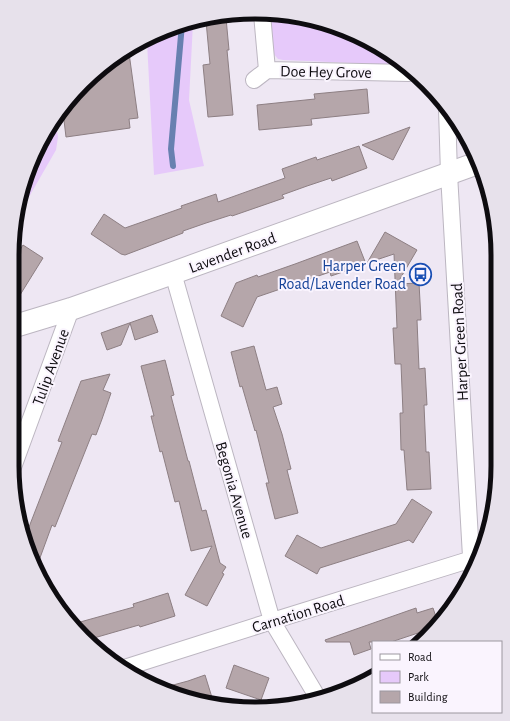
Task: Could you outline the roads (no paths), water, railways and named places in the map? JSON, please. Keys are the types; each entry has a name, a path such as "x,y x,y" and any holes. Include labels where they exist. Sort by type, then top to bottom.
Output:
{"street":[{"name":"Doe Hey Grove","path":"262,19 267,70"},
{"name":"Doe Hey Grove","path":"254,80 267,70 405,73"},
{"name":"Harper Green Road","path":"447,119 449,174 472,559"},
{"name":"Lavender Road","path":"19,325 173,273 473,165"},
{"name":"Begonia Avenue","path":"173,273 272,621 316,694"},
{"name":"Tulip Avenue","path":"19,451 71,308"},
{"name":"Carnation Road","path":"130,666 272,621 468,568"}],"waterway":[{"path":"173,166 171,149 181,31"}],"place":[{"name":"Harper Green Road/Lavender Road","path":"421,274"}]}
